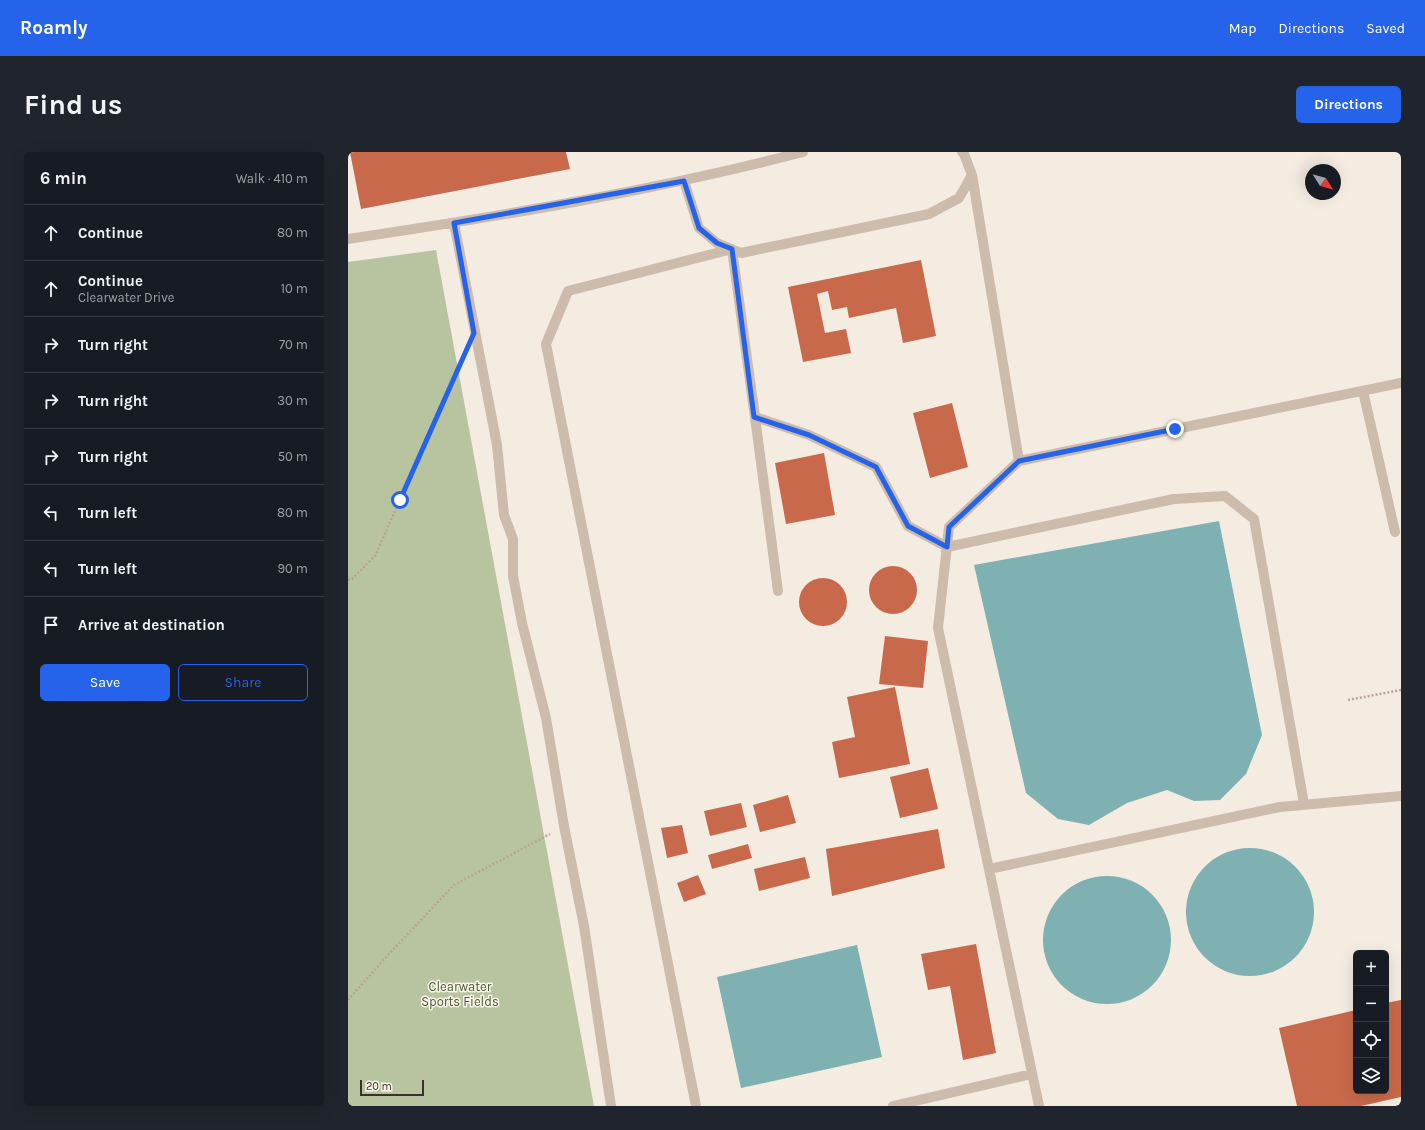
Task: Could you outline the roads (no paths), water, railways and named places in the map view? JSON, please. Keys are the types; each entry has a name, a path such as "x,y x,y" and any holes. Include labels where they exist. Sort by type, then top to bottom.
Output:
{"street":[{"path":"348,239 454,223 684,181 723,173 803,152"},
{"path":"967,153 972,175 1019,461"},
{"path":"684,181 699,228 717,243 741,254 929,214 959,198 972,175"},
{"path":"454,223 474,333 497,445 504,514 513,539 513,576 522,623 546,718 564,826 584,926 611,1106"},
{"path":"732,249 778,591"},
{"path":"696,1106 546,344 568,292 732,249"},
{"path":"1039,1106 938,628 949,527 1019,461 1401,383"},
{"path":"1363,391 1395,532"},
{"path":"754,417 809,435 876,467 908,526 947,547 1174,499 1225,496 1254,519 1304,804"},
{"path":"989,869 1280,806 1401,796"},
{"path":"893,1106 1032,1074"}],"water":[{"path":"1219,521 1262,735 1246,774 1220,800 1194,801 1167,790 1127,803 1089,825 1058,819 1026,793 974,565"},
{"path":"1250,848 1274,853 1295,867 1309,888 1314,912 1309,936 1295,957 1274,971 1250,976 1226,971 1205,957 1191,936 1186,912 1191,888 1205,867 1226,853"},
{"path":"1107,876 1131,881 1152,895 1166,916 1171,940 1166,964 1152,985 1131,999 1107,1004 1083,999 1062,985 1048,964 1043,940 1048,916 1062,895 1083,881"},
{"path":"857,945 882,1057 741,1088 717,977"}],"park label":[{"name":"Clearwater Sports Fields","path":"460,994"}]}
